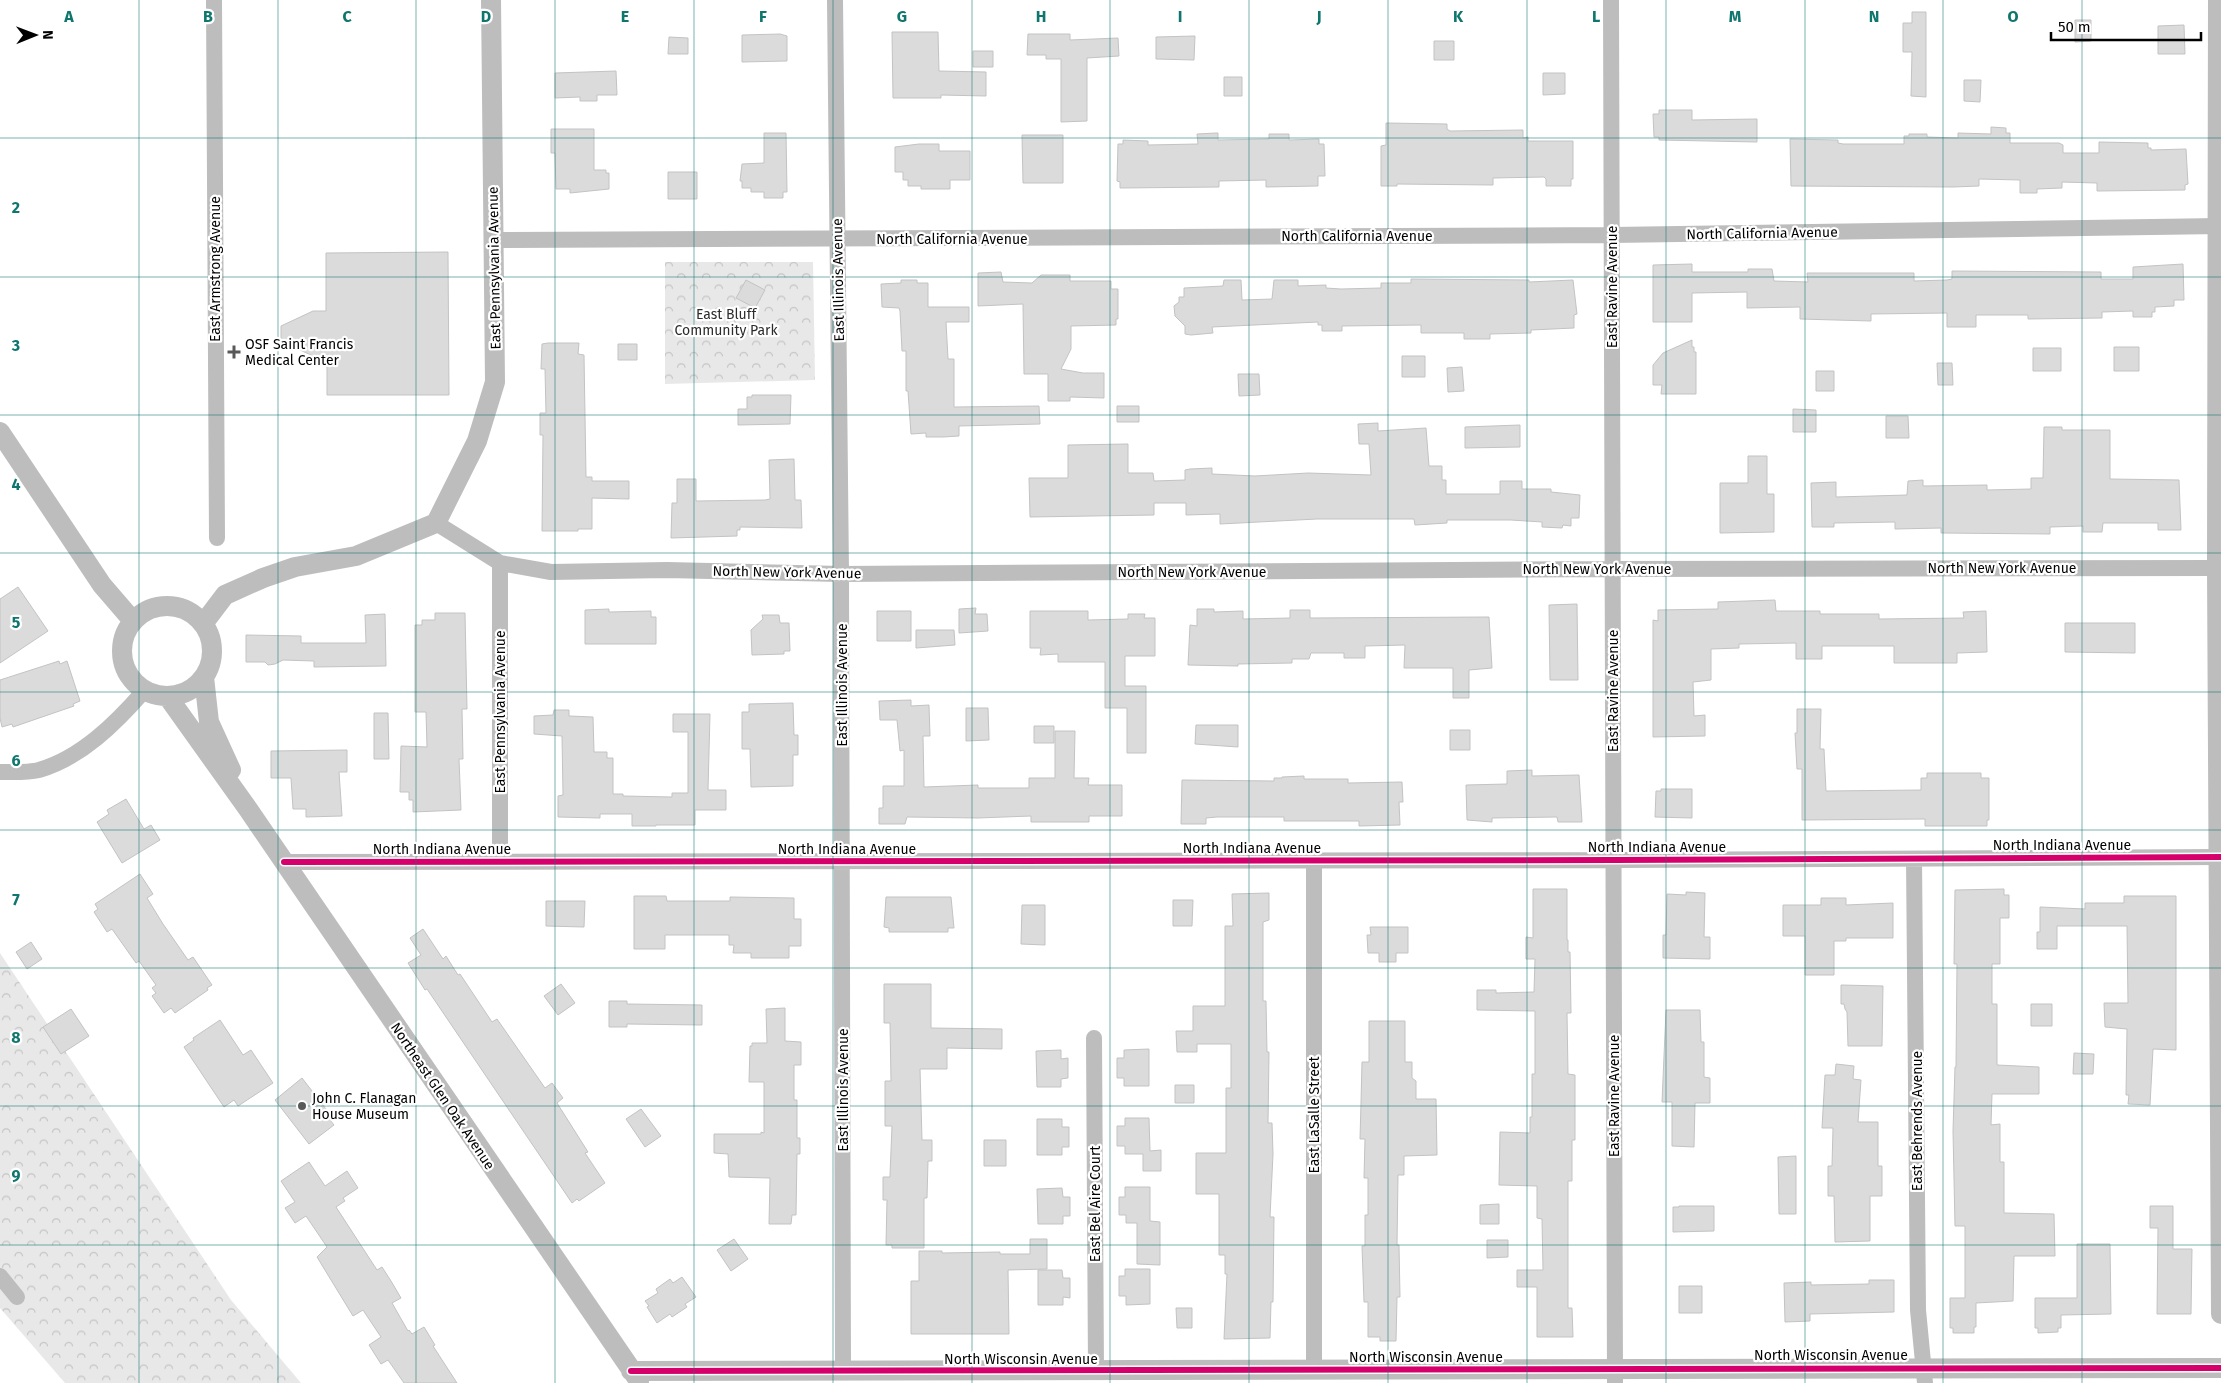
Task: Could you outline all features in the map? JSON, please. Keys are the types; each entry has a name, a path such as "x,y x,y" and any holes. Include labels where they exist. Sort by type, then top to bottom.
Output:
{"street":[{"name":"East Armstrong Avenue","path":"214,0 218,538"},
{"name":"East Pennsylvania Avenue","path":"436,523 477,441 495,382 491,0"},
{"name":"East Illinois Avenue","path":"835,0 843,862 843,1371"},
{"name":"East Ravine Avenue","path":"1611,0 1615,1376"},
{"path":"2218,0 2221,1314"},
{"name":"North California Avenue","path":"494,240 1612,234 2220,226"},
{"path":"0,432 102,585 133,621"},
{"path":"203,624 226,595 263,578 294,567 356,556 436,523"},
{"name":"North New York Avenue","path":"436,523 500,563 551,572 667,570 841,574 1613,569 2219,568"},
{"name":"East Pennsylvania Avenue","path":"500,563 500,861"},
{"path":"156,607 182,608 194,614 203,624 210,636 212,650 210,664 204,677 194,687 182,694 168,697 144,690 134,682 126,671 122,658 122,645 126,632 133,621 143,612 156,607"},
{"name":"Northeast Glen Oak Avenue","path":"204,677 209,722 248,808"},
{"path":"0,772 35,770 68,757 120,719 144,690"},
{"name":"Northeast Glen Oak Avenue","path":"168,697 248,808 636,1377"},
{"name":"North Indiana Avenue","path":"284,862 1314,861 2220,857"},
{"name":"East Behrends Avenue","path":"1914,859 1918,1310 1924,1375"},
{"name":"East LaSalle Street","path":"1314,861 1314,1370"},
{"name":"East Bel Aire Court","path":"1094,1038 1096,1371"},
{"path":"0,1276 17,1297"},
{"name":"North Wisconsin Avenue","path":"636,1377 770,1371 843,1371 1023,1377 1096,1371 1314,1370 1615,1376 1924,1375 2221,1368"},
{"path":"697,1383 732,1375 770,1371"}],"green space":[{"name":"East Bluff Community Park","path":"665,262 813,262 815,380 665,384"},
{"path":"0,953 231,1300 301,1383 65,1383 0,1308"}],"building":[{"path":"1912,12 1926,12 1926,97 1911,96 1912,52 1903,52 1903,23 1912,23"},
{"path":"2075,20 2091,20 2091,41 2075,42"},
{"path":"2184,25 2185,54 2158,54 2158,26"},
{"path":"892,32 938,32 939,71 986,72 986,96 941,95 941,98 893,98"},
{"path":"780,34 787,36 787,61 742,62 742,35"},
{"path":"1028,34 1070,34 1070,40 1118,38 1119,56 1087,58 1087,121 1061,122 1061,59 1046,59 1046,55 1027,55"},
{"path":"1195,36 1194,60 1156,59 1156,37"},
{"path":"669,37 688,38 688,54 668,54"},
{"path":"1434,41 1454,41 1454,60 1434,60"},
{"path":"973,51 993,51 993,67 973,67"},
{"path":"616,71 617,95 597,95 597,101 580,101 580,97 555,98 555,73"},
{"path":"1543,73 1565,73 1565,94 1543,95"},
{"path":"1224,77 1242,77 1242,96 1224,96"},
{"path":"1964,80 1981,80 1980,102 1964,101"},
{"path":"1659,110 1692,110 1692,120 1757,119 1757,142 1659,140 1659,137 1654,137 1653,114 1659,114"},
{"path":"1386,123 1447,124 1447,129 1450,131 1523,130 1523,138 1528,137 1528,141 1573,141 1573,179 1571,179 1571,186 1546,186 1546,179 1544,177 1493,178 1493,185 1397,184 1397,186 1381,186 1381,146 1386,145"},
{"path":"1991,127 2006,128 2006,133 2010,133 2010,143 2059,143 2063,145 2063,153 2099,153 2099,142 2148,143 2148,148 2151,148 2151,150 2186,149 2188,184 2185,185 2185,190 2097,191 2097,183 2062,182 2062,188 2037,189 2037,193 2020,193 2020,180 1979,179 1979,186 1953,187 1791,186 1790,139 1838,140 1838,143 1843,144 1904,144 1904,136 1909,136 1909,134 1927,134 1927,137 1958,138 1958,133 1991,134"},
{"path":"551,129 594,129 594,170 606,170 606,173 609,173 609,189 570,193 570,189 556,189 555,153 551,153"},
{"path":"764,133 786,133 787,192 783,192 783,198 764,198 764,192 751,192 751,188 742,188 742,181 740,181 742,164 764,163"},
{"path":"1218,133 1218,140 1269,139 1269,134 1289,134 1289,140 1319,139 1319,144 1324,144 1325,176 1318,176 1318,186 1266,187 1266,180 1219,181 1219,187 1120,188 1120,182 1117,181 1118,144 1123,144 1123,140 1148,141 1148,145 1198,144 1197,134"},
{"path":"1022,135 1063,135 1063,183 1023,183"},
{"path":"939,144 939,151 970,151 970,180 950,180 950,189 921,189 921,186 908,186 908,180 903,180 903,172 895,172 895,147"},
{"path":"668,172 697,172 697,199 668,199"},
{"path":"448,252 449,395 327,395 327,356 315,357 281,341 281,326 313,311 326,311 326,253"},
{"path":"1692,264 1692,272 1748,272 1748,269 1772,269 1774,281 1808,282 1807,273 1914,273 1914,281 1952,279 1952,271 2101,272 2101,279 2133,279 2133,267 2183,264 2184,300 2174,300 2174,306 2155,307 2152,317 2133,317 2133,311 2102,312 2102,318 2028,319 2028,315 1976,315 1976,327 1947,327 1947,313 1871,314 1871,321 1800,319 1800,307 1747,308 1747,292 1692,293 1692,322 1653,322 1653,265"},
{"path":"1001,272 1003,282 1032,283 1041,275 1070,275 1070,281 1111,281 1111,289 1118,289 1118,319 1116,319 1116,325 1071,326 1071,349 1061,369 1083,373 1104,373 1104,398 1070,397 1070,401 1048,401 1048,374 1024,374 1023,304 978,306 978,273"},
{"path":"1411,279 1529,280 1529,282 1573,280 1577,314 1574,315 1574,328 1531,330 1531,333 1490,334 1490,339 1464,339 1464,333 1421,333 1421,325 1342,326 1342,331 1322,331 1322,325 1318,325 1318,322 1212,327 1213,333 1191,335 1185,334 1185,326 1175,316 1174,306 1179,302 1179,297 1184,297 1184,288 1223,286 1224,280 1241,280 1242,300 1272,299 1274,280 1298,280 1298,286 1326,285 1326,288 1341,289 1381,288 1381,283 1411,283"},
{"path":"746,280 765,290 755,308 736,298"},
{"path":"901,280 917,280 917,283 928,283 928,307 969,307 969,322 946,322 948,359 954,359 954,407 1039,406 1040,424 959,426 959,436 926,437 926,433 911,434 908,391 906,391 906,351 902,351 900,311 899,308 882,307 881,284 901,283"},
{"path":"1692,340 1692,347 1694,347 1694,352 1696,352 1696,394 1661,394 1662,385 1653,385 1653,365 1663,353"},
{"path":"579,343 578,354 584,355 586,477 592,477 592,481 629,481 629,499 592,498 592,529 542,531 543,435 540,435 540,413 546,413 545,369 541,369 542,344"},
{"path":"618,344 637,344 637,360 618,360"},
{"path":"2114,347 2139,347 2139,371 2114,371"},
{"path":"2033,348 2061,348 2061,371 2033,371"},
{"path":"1402,356 1425,356 1425,377 1402,377"},
{"path":"1937,363 1952,363 1953,385 1938,385"},
{"path":"1462,367 1464,391 1448,392 1447,368"},
{"path":"1816,371 1834,371 1834,391 1816,391"},
{"path":"1238,374 1259,374 1260,395 1239,396"},
{"path":"752,395 791,395 790,424 738,425 738,409 747,409 747,397 752,397"},
{"path":"1117,406 1139,406 1139,422 1117,422"},
{"path":"1793,409 1816,410 1816,432 1793,432"},
{"path":"1886,416 1908,416 1909,438 1886,438"},
{"path":"1378,423 1378,431 1426,428 1429,466 1442,466 1442,480 1446,480 1446,494 1500,494 1500,481 1522,481 1522,489 1551,489 1551,492 1580,495 1579,518 1571,518 1571,526 1563,525 1562,528 1542,527 1542,522 1511,520 1447,520 1447,523 1415,525 1414,519 1317,519 1220,524 1220,514 1186,515 1186,503 1154,503 1154,515 1030,517 1029,478 1068,478 1068,445 1128,444 1128,473 1153,473 1154,481 1185,480 1185,470 1212,468 1212,474 1255,476 1308,473 1371,475 1369,444 1359,444 1358,424"},
{"path":"1520,425 1520,447 1465,448 1465,427"},
{"path":"2044,427 2062,427 2062,430 2110,430 2110,479 2179,480 2181,530 2158,530 2158,523 2103,523 2102,532 2083,532 2083,526 2050,527 2050,534 1941,533 1941,528 1895,529 1895,522 1834,523 1834,527 1812,527 1811,483 1836,482 1836,497 1907,495 1908,481 1923,480 1923,486 1987,485 1987,490 2031,489 2031,478 2043,478"},
{"path":"1748,456 1767,456 1767,494 1774,494 1774,532 1720,533 1720,483 1748,483"},
{"path":"794,459 795,500 801,500 802,528 740,527 740,530 737,530 737,536 671,538 672,503 677,503 677,479 696,479 696,501 765,500 770,499 769,460"},
{"path":"18,587 48,631 0,663 0,599"},
{"path":"1775,600 1776,611 1820,611 1820,614 1879,614 1879,619 1964,618 1963,612 1986,611 1987,652 1957,653 1957,663 1894,663 1894,646 1822,646 1822,659 1796,659 1796,643 1739,644 1739,648 1711,649 1711,680 1693,682 1694,716 1705,715 1705,736 1653,737 1653,620 1658,621 1658,610 1718,609 1718,602"},
{"path":"1577,604 1578,680 1550,680 1549,605"},
{"path":"976,608 975,614 987,614 988,631 959,633 959,609"},
{"path":"609,609 609,612 651,611 651,617 656,617 656,644 585,644 585,610"},
{"path":"1197,609 1214,609 1214,612 1243,611 1243,619 1290,618 1290,610 1310,610 1310,618 1489,617 1492,668 1469,670 1469,698 1453,698 1453,668 1404,668 1405,645 1365,646 1365,658 1344,658 1344,653 1311,653 1309,659 1292,659 1292,663 1238,664 1238,666 1188,665 1190,625 1197,626"},
{"path":"877,611 911,611 911,641 877,641"},
{"path":"1030,611 1088,611 1088,620 1128,619 1128,614 1145,614 1144,618 1155,618 1155,656 1125,656 1125,686 1146,686 1146,753 1127,753 1127,708 1105,708 1105,662 1058,662 1058,654 1040,655 1041,648 1030,648"},
{"path":"435,613 465,613 467,709 462,709 463,759 459,759 461,810 413,812 413,800 409,800 409,792 400,792 401,746 427,747 426,712 415,712 415,625 422,625 422,620 435,620"},
{"path":"385,614 386,666 314,667 314,661 283,660 268,665 265,662 246,662 246,635 301,636 301,643 366,643 365,615"},
{"path":"762,615 779,615 780,623 789,623 790,651 784,651 784,654 752,655 751,630 763,619"},
{"path":"2065,623 2135,623 2135,653 2065,652"},
{"path":"916,630 954,630 955,645 916,648"},
{"path":"59,661 60,664 67,661 80,701 73,704 74,706 13,727 12,724 2,727 0,718 0,680"},
{"path":"911,700 911,706 929,705 930,736 923,736 924,787 978,785 978,788 1029,788 1029,778 1055,778 1055,731 1075,731 1074,778 1089,778 1088,785 1122,785 1122,816 1089,816 1089,822 1031,822 1031,816 978,818 907,817 905,824 879,824 879,808 883,808 883,786 904,786 904,750 900,751 897,720 880,720 879,701"},
{"path":"793,703 794,735 798,735 798,755 793,755 793,786 751,787 750,749 742,749 742,712 749,712 749,704"},
{"path":"966,708 988,708 989,740 966,741"},
{"path":"1797,709 1821,709 1820,749 1824,749 1826,791 1921,790 1921,778 1927,778 1927,773 1981,773 1981,778 1989,778 1989,820 1987,820 1987,826 1925,826 1925,819 1802,820 1802,769 1797,769 1795,733 1797,733"},
{"path":"554,710 569,710 569,716 593,717 594,752 607,752 607,758 613,758 613,794 623,794 623,796 672,797 672,793 688,793 688,732 673,732 673,714 710,714 708,790 726,790 726,810 695,810 695,825 632,826 632,814 600,814 600,818 558,817 558,796 563,795 562,736 534,734 534,716 553,715"},
{"path":"374,713 388,713 389,759 374,759"},
{"path":"1196,725 1238,725 1238,747 1195,744"},
{"path":"1034,726 1054,726 1054,743 1034,743"},
{"path":"1450,730 1470,730 1470,750 1450,750"},
{"path":"347,750 347,772 339,772 342,816 306,817 306,809 293,809 291,778 271,778 271,751"},
{"path":"1532,770 1532,776 1579,775 1582,822 1558,822 1557,817 1492,818 1492,822 1467,820 1466,785 1507,784 1507,771"},
{"path":"1304,776 1304,779 1348,779 1348,783 1402,782 1403,802 1399,802 1400,825 1359,826 1359,821 1284,821 1284,817 1217,817 1206,818 1206,824 1181,824 1182,780 1274,781 1274,778"},
{"path":"1661,789 1692,789 1692,818 1655,817 1656,791 1661,791"},
{"path":"126,799 144,829 151,825 160,840 122,863 97,822 109,814 107,810"},
{"path":"140,874 153,894 147,898 163,924 188,960 193,957 212,985 207,988 208,990 175,1013 171,1008 164,1013 152,996 156,993 152,988 156,985 139,961 136,963 112,929 107,932 94,912 98,909 95,904"},
{"path":"1533,889 1567,889 1567,940 1568,952 1570,952 1571,1013 1567,1013 1568,1074 1575,1075 1575,1140 1572,1140 1572,1181 1568,1181 1568,1308 1572,1308 1573,1337 1537,1337 1537,1287 1517,1287 1517,1270 1543,1270 1542,1219 1537,1218 1537,1186 1499,1185 1500,1132 1530,1133 1532,1074 1535,1074 1535,1011 1477,1010 1477,990 1496,990 1496,993 1534,992 1535,959 1526,959 1526,937 1533,938"},
{"path":"2004,889 2004,895 2009,895 2009,918 2000,918 2000,964 1992,964 1992,1004 1997,1004 1997,1065 2039,1067 2039,1094 1992,1094 1991,1125 2000,1124 2000,1162 2004,1162 2004,1213 2054,1214 2055,1256 2014,1256 2013,1301 1976,1303 1976,1327 1974,1327 1974,1333 1953,1333 1953,1328 1950,1328 1950,1298 1965,1298 1965,1226 1955,1226 1953,1131 1957,964 1954,964 1955,890"},
{"path":"1686,892 1705,893 1704,937 1710,937 1710,959 1663,958 1663,935 1666,935 1667,894 1686,895"},
{"path":"1269,893 1269,920 1263,922 1263,1001 1266,1001 1267,1052 1269,1052 1268,1123 1272,1123 1273,1154 1270,1217 1274,1217 1273,1302 1271,1302 1270,1338 1224,1339 1227,1274 1225,1274 1225,1255 1219,1255 1219,1194 1196,1194 1196,1153 1226,1153 1226,1088 1231,1088 1231,1044 1197,1044 1197,1052 1177,1052 1176,1031 1193,1031 1193,1006 1225,1006 1225,926 1233,926 1232,894"},
{"path":"634,896 666,896 667,901 730,901 730,897 794,898 794,919 801,919 801,946 789,946 789,958 751,958 751,953 733,953 734,945 729,945 729,935 665,935 665,949 634,949"},
{"path":"2124,896 2176,896 2176,1050 2153,1049 2150,1105 2128,1104 2129,1095 2126,1095 2127,1029 2105,1027 2104,1003 2128,1003 2127,926 2057,926 2057,949 2037,949 2037,932 2040,932 2040,907 2085,909 2085,903 2124,903"},
{"path":"886,897 951,897 954,928 948,928 948,932 889,932 889,928 884,927"},
{"path":"1821,898 1846,898 1846,905 1893,903 1893,938 1846,938 1846,941 1834,941 1834,975 1805,975 1805,936 1783,936 1783,905 1821,905"},
{"path":"1173,900 1193,900 1192,926 1173,926"},
{"path":"546,901 585,901 584,927 546,926"},
{"path":"1022,905 1045,905 1045,945 1021,944"},
{"path":"1370,927 1408,927 1408,953 1396,953 1396,962 1379,962 1379,953 1368,953 1367,935 1371,935"},
{"path":"423,929 443,959 446,956 458,975 460,974 492,1022 497,1019 545,1088 552,1083 563,1098 557,1103 588,1152 585,1153 605,1183 579,1201 577,1199 572,1203 408,963 421,955 410,938"},
{"path":"31,942 42,959 27,969 16,952"},
{"path":"561,984 575,1003 558,1015 544,996"},
{"path":"884,984 931,984 931,1028 1002,1029 1002,1049 947,1048 947,1069 920,1069 922,1140 932,1140 932,1161 928,1161 927,1198 924,1198 924,1248 892,1248 892,1245 886,1245 887,1200 883,1200 883,1177 890,1177 892,1126 885,1126 885,1081 891,1081 890,1023 884,1023"},
{"path":"1841,985 1883,986 1882,1046 1848,1046 1847,1012 1844,1004 1841,1004"},
{"path":"609,1001 627,1001 627,1004 702,1005 702,1025 627,1024 627,1027 609,1027"},
{"path":"2031,1004 2052,1004 2052,1026 2031,1026"},
{"path":"785,1008 785,1041 801,1042 801,1065 794,1065 794,1100 797,1100 797,1138 800,1138 800,1154 797,1154 796,1215 792,1215 791,1224 769,1224 770,1178 729,1177 728,1154 714,1153 714,1134 764,1133 764,1082 749,1082 750,1046 752,1046 752,1043 767,1043 766,1009"},
{"path":"71,1009 89,1036 61,1054 43,1027"},
{"path":"1666,1010 1700,1010 1701,1042 1704,1042 1704,1077 1710,1078 1710,1103 1695,1103 1694,1147 1672,1146 1672,1102 1662,1102"},
{"path":"220,1020 243,1055 251,1050 273,1083 238,1106 234,1100 224,1107 184,1047 194,1040 193,1038"},
{"path":"1369,1021 1405,1021 1405,1062 1412,1062 1412,1078 1416,1081 1416,1099 1436,1099 1437,1155 1404,1156 1404,1175 1398,1175 1397,1245 1399,1245 1400,1297 1397,1297 1396,1341 1380,1341 1380,1337 1368,1337 1368,1302 1364,1302 1362,1246 1365,1246 1365,1215 1368,1215 1368,1178 1364,1178 1365,1139 1360,1139 1362,1062 1369,1062"},
{"path":"1149,1049 1149,1086 1124,1086 1124,1078 1117,1078 1117,1058 1124,1058 1124,1050"},
{"path":"1061,1050 1061,1059 1068,1058 1068,1078 1061,1079 1061,1087 1037,1087 1036,1051"},
{"path":"2074,1053 2094,1054 2093,1074 2073,1074"},
{"path":"1836,1064 1854,1066 1853,1079 1861,1080 1858,1122 1878,1122 1878,1166 1882,1166 1882,1196 1870,1196 1870,1241 1835,1242 1834,1196 1828,1196 1828,1166 1832,1166 1833,1128 1822,1128 1825,1075 1835,1075"},
{"name":"John C. Flanagan House Museum","path":"302,1078 329,1113 326,1115 334,1125 309,1144 275,1100"},
{"path":"1175,1085 1194,1085 1194,1103 1175,1103"},
{"path":"641,1109 661,1136 645,1147 626,1119"},
{"path":"1125,1118 1149,1118 1150,1151 1161,1150 1161,1171 1143,1171 1143,1154 1125,1154 1125,1146 1117,1146 1117,1126 1125,1126"},
{"path":"1037,1119 1062,1119 1062,1127 1069,1127 1069,1147 1062,1147 1062,1155 1037,1155"},
{"path":"984,1140 1006,1140 1006,1166 984,1166"},
{"path":"1796,1156 1796,1214 1779,1214 1778,1157"},
{"path":"309,1162 325,1186 347,1171 358,1188 343,1198 345,1201 336,1207 377,1270 382,1267 401,1298 392,1303 408,1331 412,1334 424,1327 435,1345 433,1346 457,1383 404,1383 388,1360 381,1364 369,1345 381,1337 363,1310 353,1316 317,1257 327,1247 306,1216 295,1223 285,1208 295,1202 281,1181"},
{"path":"1125,1187 1150,1187 1150,1221 1160,1222 1160,1265 1137,1264 1137,1223 1126,1223 1126,1215 1119,1215 1119,1197 1125,1197"},
{"path":"1062,1188 1063,1197 1070,1197 1070,1216 1063,1216 1063,1224 1038,1224 1037,1189"},
{"path":"1499,1204 1499,1224 1480,1224 1480,1205"},
{"path":"1714,1206 1714,1231 1673,1232 1673,1207"},
{"path":"2150,1206 2173,1206 2173,1249 2192,1249 2191,1314 2157,1314 2158,1228 2150,1228"},
{"path":"734,1239 748,1259 731,1271 717,1250"},
{"path":"1030,1239 1047,1239 1047,1269 1008,1270 1009,1334 911,1334 911,1281 919,1281 919,1251 1030,1254"},
{"path":"1487,1240 1508,1240 1508,1257 1487,1258"},
{"path":"2077,1244 2110,1244 2111,1314 2061,1315 2061,1328 2058,1328 2058,1332 2038,1333 2038,1328 2035,1328 2035,1298 2077,1298"},
{"path":"1125,1269 1150,1269 1150,1304 1126,1305 1126,1296 1119,1296 1119,1276 1125,1276"},
{"path":"1038,1270 1062,1270 1063,1278 1070,1278 1070,1298 1063,1297 1063,1305 1038,1305"},
{"path":"682,1277 696,1297 685,1304 687,1307 672,1317 670,1314 657,1323 645,1301 658,1293 656,1289 670,1279 673,1283"},
{"path":"1869,1280 1894,1280 1894,1312 1810,1314 1810,1321 1785,1322 1784,1283 1811,1282 1811,1285 1869,1284"},
{"path":"1679,1286 1702,1286 1702,1313 1679,1313"},
{"path":"1176,1308 1192,1308 1192,1328 1177,1328"}],"cycle path":[{"path":"284,862 2221,857"},
{"path":"631,1371 2221,1368"}],"place":[{"name":"OSF Saint Francis Medical Center","path":"234,352"},
{"name":"John C. Flanagan House Museum","path":"302,1106"}]}
